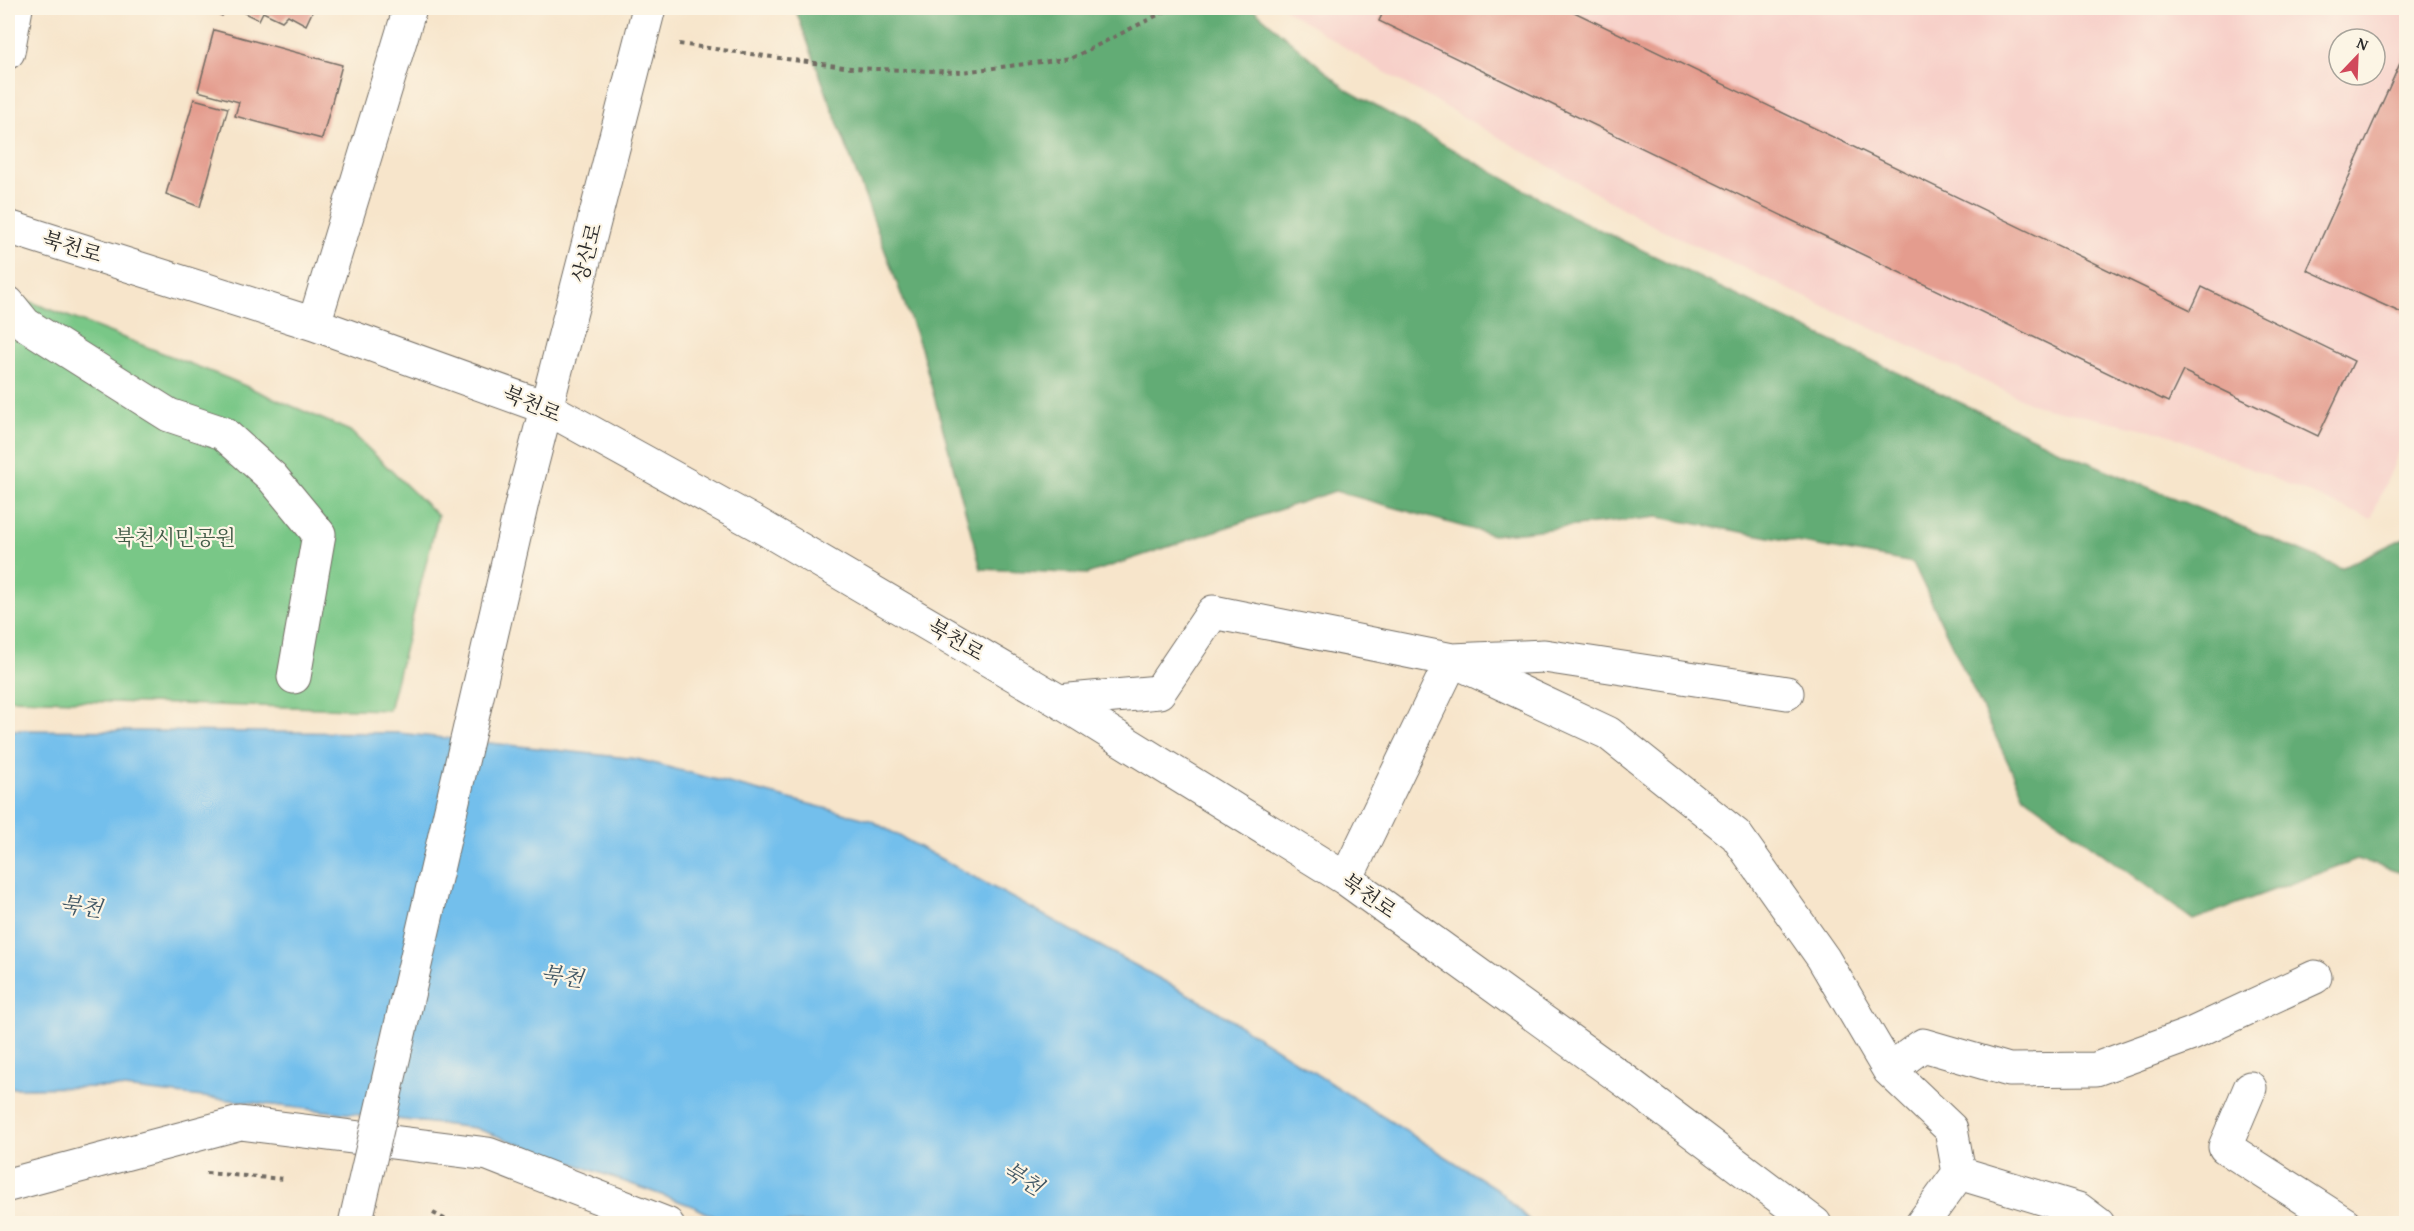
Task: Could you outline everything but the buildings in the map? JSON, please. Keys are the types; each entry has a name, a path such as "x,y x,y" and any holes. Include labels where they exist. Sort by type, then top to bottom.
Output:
{"street":[{"path":"8,52 16,8"},
{"path":"314,324 410,8"},
{"name":"상산로","path":"355,1224 523,498 646,23"},
{"name":"북천로","path":"8,227 314,324 547,408 757,524 1059,700 1346,879 1627,1082 1815,1224"},
{"path":"8,303 25,324 169,415 223,433 272,477 319,534 294,677"},
{"path":"1059,700 1159,692 1213,612 1452,660 1608,733 1736,835 1822,958 1889,1071 1951,1129 1959,1173 1922,1224"},
{"path":"1452,660 1544,656 1787,693"},
{"path":"1346,879 1452,660"},
{"path":"1889,1071 1923,1045 2009,1070 2096,1069 2192,1034 2315,977"},
{"path":"2250,1088 2225,1147 2345,1224"},
{"path":"8,1185 240,1123 488,1154 666,1224"},
{"path":"1959,1173 2078,1209 2098,1224"}],"path":[{"path":"646,23 851,68 962,72 1072,58 1172,8"},
{"path":"433,1213 454,1224"}],"shaded area":[{"path":"1283,8 2406,8 2406,435 2371,519 2165,433 2037,406 1648,223 1374,66"}],"green space":[{"path":"795,8 1252,8 1347,90 1571,216 2059,450 2341,568 2406,537 2406,874 2357,859 2193,920 2024,796 1913,563 1658,517 1493,535 1335,491 1087,574 981,569 921,348"},
{"name":"북천시민공원","path":"8,293 227,378 350,431 438,516 389,710 8,699"}],"water":[{"name":"북천","path":"8,730 398,733 637,759 870,820 1206,1004 1497,1189 1532,1223 726,1223 695,1207 475,1128 115,1087 8,1088"}]}
